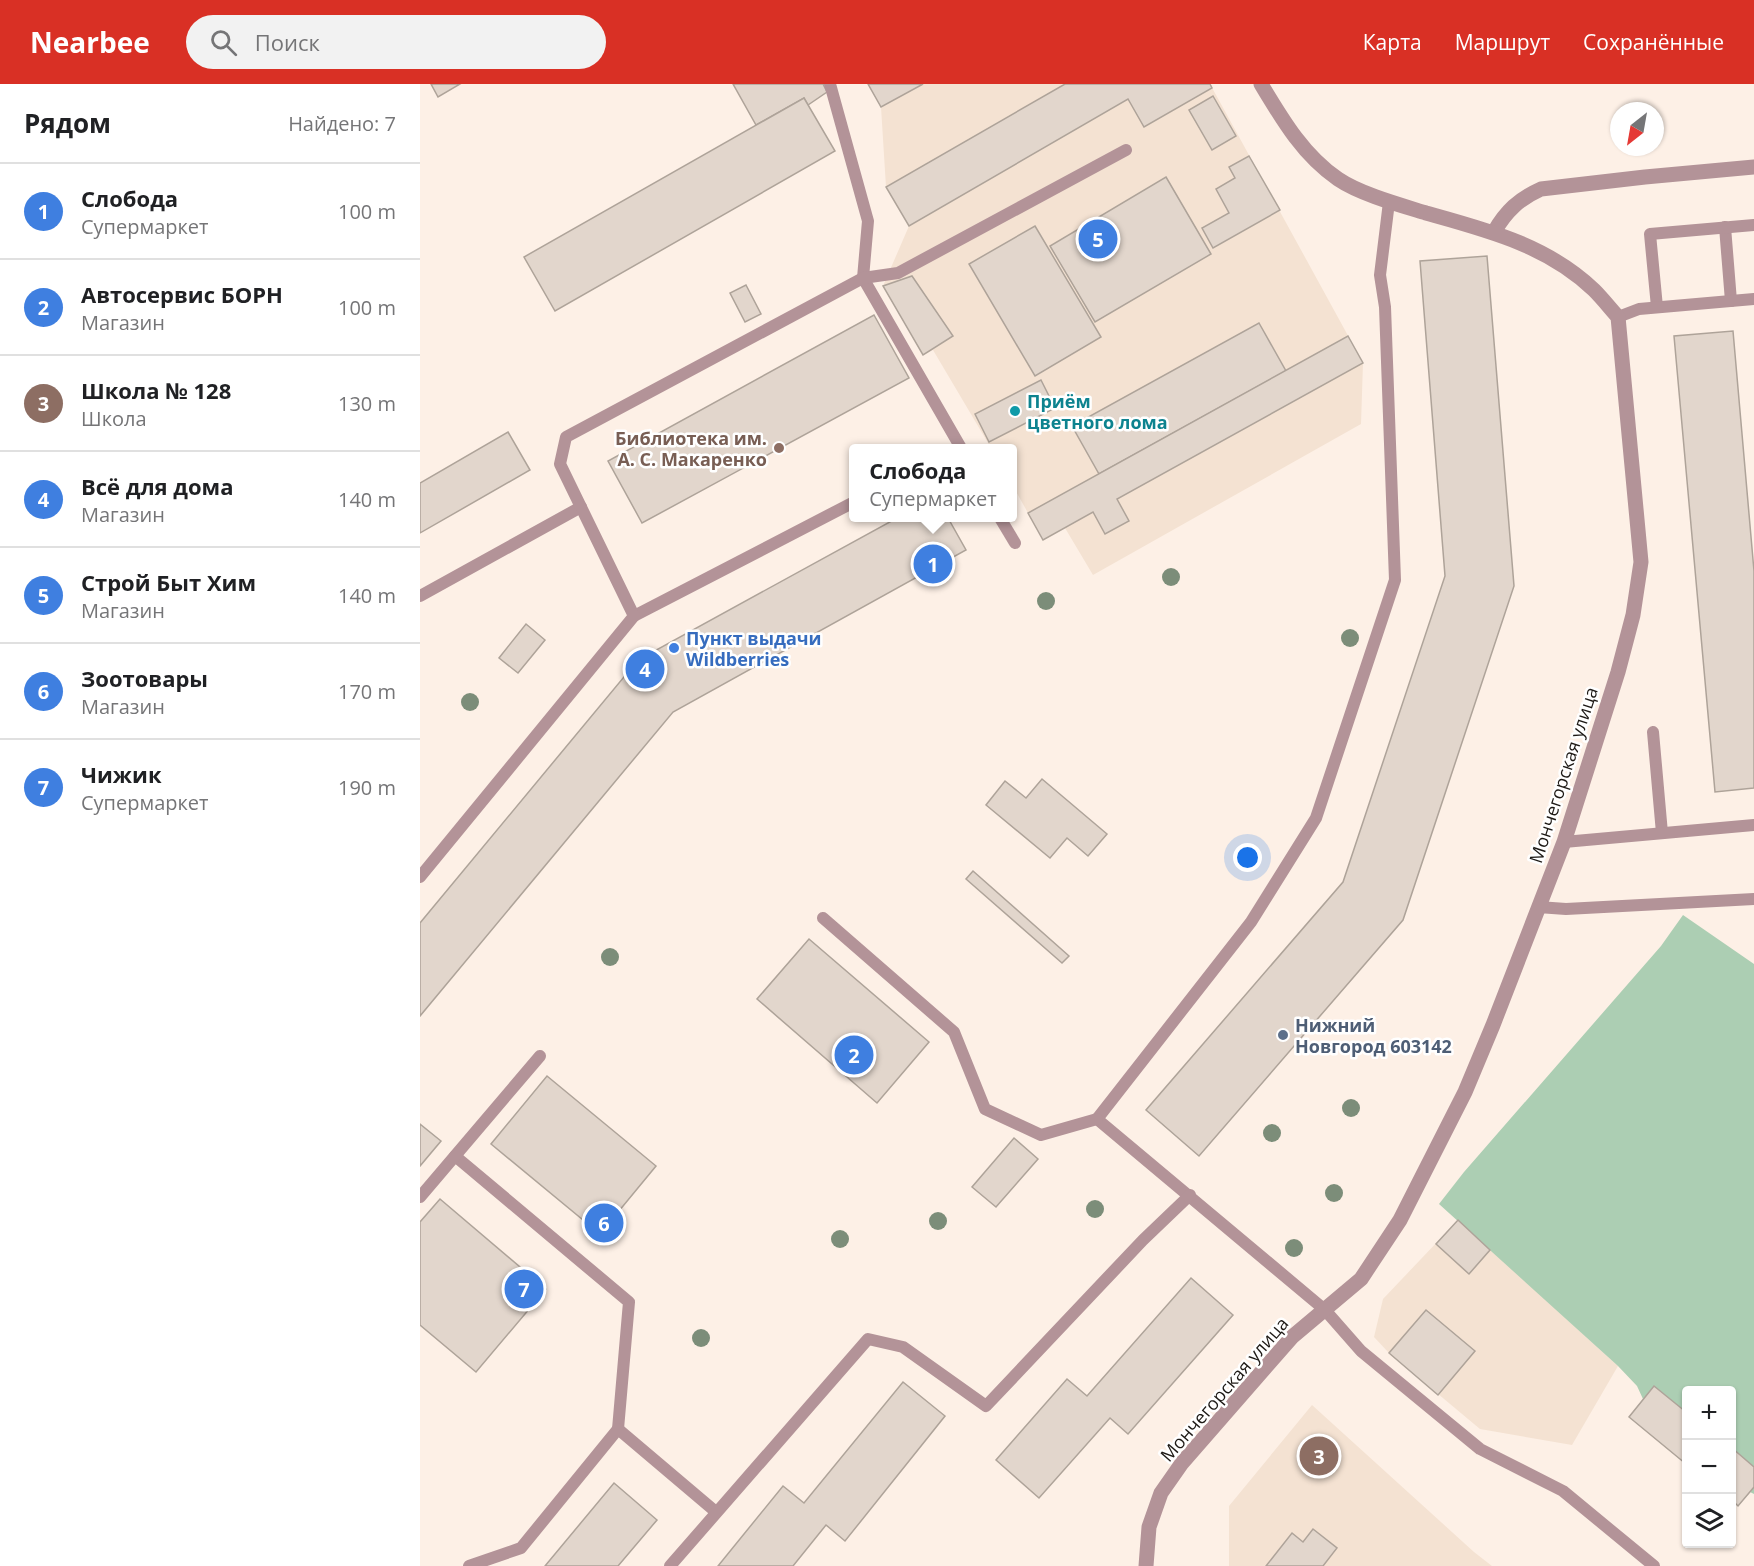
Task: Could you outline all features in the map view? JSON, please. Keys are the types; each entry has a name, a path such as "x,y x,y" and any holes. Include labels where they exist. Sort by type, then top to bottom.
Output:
{"street":[{"path":"1261,84 1302,148 1338,179 1389,202 1494,232 1532,247 1575,274 1618,317"},
{"path":"1494,232 1512,206 1541,189 1754,168"},
{"name":"Мончегорская улица","path":"1146,1566 1149,1527 1161,1493 1182,1463 1292,1337 1361,1279 1400,1220 1465,1092 1564,842 1633,615 1641,562 1618,317"}],"lane":[{"path":"830,84 868,221 863,278 957,444"},
{"path":"634,616 560,464 566,437 863,278 898,273 1126,150"},
{"path":"823,918 954,1032 985,1109 1041,1135 1097,1119 1251,922 1316,818 1395,580 1385,307 1380,275 1389,202"},
{"path":"1657,307 1650,234 1754,225"},
{"path":"1725,227 1731,301"},
{"path":"1618,317 1639,309 1754,299"},
{"path":"420,878 634,616 849,505"},
{"path":"420,596 581,507"},
{"path":"1002,522 1015,543"},
{"path":"1653,732 1662,833"},
{"path":"1564,842 1754,825"},
{"path":"1538,907 1566,909 1754,899"},
{"path":"423,1189 455,1156 540,1056"},
{"path":"1097,1119 1325,1310 1360,1351 1480,1449 1563,1491 1654,1566"},
{"path":"455,1156 629,1302 618,1429 521,1548 468,1566"},
{"path":"670,1566 868,1339 903,1347 986,1406 1143,1240 1190,1195"},
{"path":"618,1429 716,1512"}],"shaded area":[{"path":"868,84 1210,84 1363,363 1361,424 1093,575 1065,528 1043,540 1017,493 1017,444 989,444 933,350 923,355 883,286 909,226 886,187 881,107"},
{"path":"1458,1220 1618,1366 1572,1445 1480,1429 1389,1353 1374,1337 1383,1299"},
{"path":"1312,1405 1492,1566 1229,1566 1229,1506"}],"green space":[{"path":"1683,915 1754,964 1754,1494 1750,1492 1738,1506 1736,1504 1736,1386 1682,1386 1682,1461 1629,1417 1643,1399 1637,1386 1618,1366 1439,1204 1464,1172 1661,946"}],"building":[{"path":"431,84 460,84 438,97"},
{"path":"733,84 823,84 827,92 808,105 804,98 756,125"},
{"path":"868,84 923,84 881,107"},
{"path":"1065,84 1210,84 1212,88 1144,127 1128,99 909,226 886,187"},
{"path":"1213,96 1236,136 1212,150 1189,110"},
{"path":"804,98 835,151 555,311 524,257"},
{"path":"1249,156 1280,210 1213,248 1202,228 1229,213 1216,189 1235,178 1229,167"},
{"path":"1166,177 1211,254 1095,322 1050,246"},
{"path":"1035,226 1101,337 1035,376 969,264"},
{"path":"1487,256 1514,586 1403,920 1199,1156 1146,1110 1343,882 1445,576 1420,261"},
{"path":"912,276 953,336 923,355 883,286"},
{"path":"746,285 761,314 745,322 730,293"},
{"path":"874,315 909,378 642,523 608,461"},
{"path":"1259,323 1286,371 1099,474 1072,426"},
{"path":"1733,331 1754,571 1754,788 1715,792 1674,336"},
{"path":"1348,336 1363,363 1117,499 1129,521 1105,534 1093,512 1043,540 1028,513"},
{"name":"Приём цветного лома","path":"1041,380 1055,408 989,442 975,414"},
{"path":"508,432 530,470 420,533 420,483"},
{"path":"890,522 950,522 966,550 673,712 420,1016 420,923 638,660"},
{"path":"526,624 545,640 518,673 499,658"},
{"path":"1042,779 1107,834 1088,856 1067,838 1050,858 986,805 1005,781 1026,798"},
{"path":"973,871 1069,956 1062,963 966,879"},
{"path":"809,939 929,1042 877,1103 757,999"},
{"path":"547,1076 656,1166 600,1234 491,1144"},
{"path":"420,1124 441,1141 420,1166"},
{"path":"1014,1138 1038,1159 996,1207 972,1187"},
{"path":"440,1199 546,1289 476,1372 420,1325 420,1222"},
{"path":"1458,1220 1490,1250 1469,1274 1436,1244"},
{"path":"1191,1278 1233,1315 1128,1434 1110,1418 1039,1498 996,1460 1067,1379 1087,1396"},
{"path":"1426,1310 1475,1351 1438,1395 1389,1353"},
{"path":"903,1382 945,1416 845,1541 826,1525 793,1566 718,1566 783,1486 804,1503"},
{"path":"1654,1386 1682,1409 1682,1461 1629,1417"},
{"path":"1736,1451 1754,1467 1754,1487 1738,1506 1736,1504"},
{"path":"614,1483 657,1520 618,1566 545,1566"},
{"path":"1313,1529 1337,1548 1323,1566 1266,1566 1292,1533 1303,1542"}],"place":[{"name":"Строй Быт Хим","path":"1098,239"},
{"name":"Приём цветного лома","path":"1015,411"},
{"name":"Библиотека им. А. С. Макаренко","path":"779,448"},
{"name":"Слобода","path":"933,564"},
{"name":"Пункт выдачи Wildberries","path":"674,648"},
{"name":"Всё для дома","path":"645,669"},
{"name":"Нижний Новгород 603142","path":"1283,1035"},
{"name":"Автосервис БОРН","path":"854,1055"},
{"name":"Зоотовары","path":"604,1223"},
{"name":"Чижик","path":"524,1289"},
{"name":"Школа № 128","path":"1319,1456"}]}
